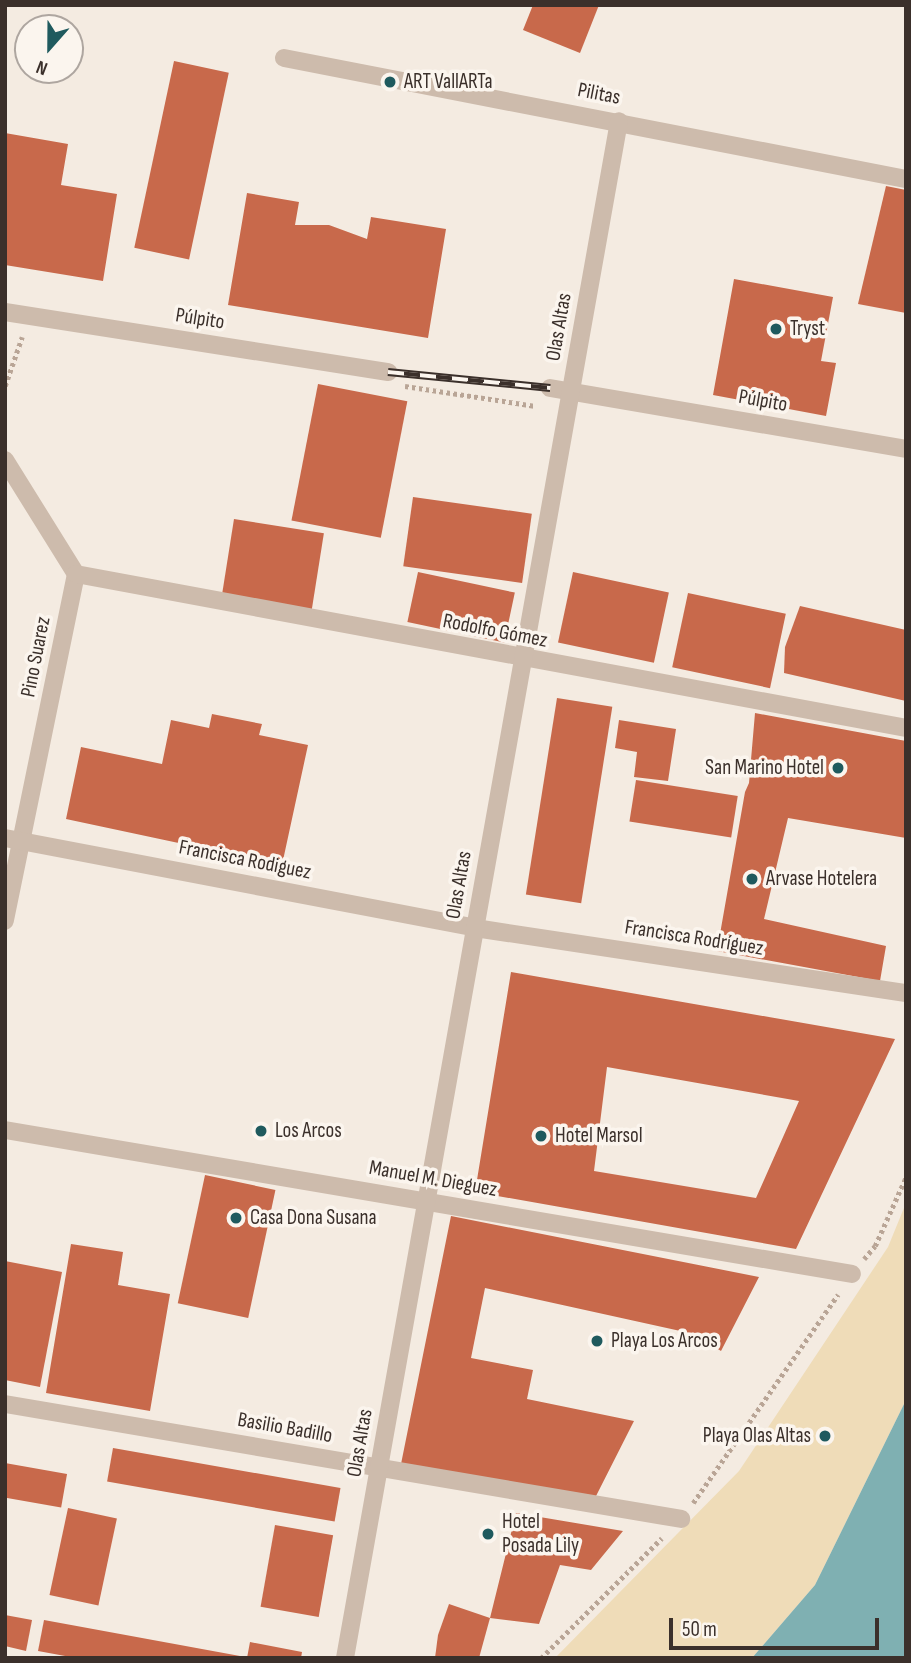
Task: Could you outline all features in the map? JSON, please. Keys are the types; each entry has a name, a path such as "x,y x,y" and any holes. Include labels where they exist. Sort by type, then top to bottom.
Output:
{"street":[{"name":"Pilitas","path":"284,58 906,178"},
{"name":"Olas Altas","path":"345,1658 619,121"},
{"name":"Púlpito","path":"5,312 388,372"},
{"name":"Púlpito","path":"550,388 906,449"},
{"path":"5,460 76,575"},
{"name":"Rodolfo Gómez","path":"76,575 523,660 906,728"},
{"name":"Pino Suarez","path":"5,921 14,839 76,575"},
{"name":"Francisca Rodiguez","path":"14,839 475,928"},
{"name":"Francisca Rodríguez","path":"475,928 906,993"},
{"name":"Manuel M. Dieguez","path":"5,1130 852,1274"},
{"name":"Basilio Badillo","path":"5,1404 681,1519"}],"path":[{"path":"5,386 29,315"},
{"path":"388,372 387,384 547,408 550,388"},
{"path":"541,1658 681,1519 852,1274 875,1246 906,1177"}],"sand":[{"name":"Playa Olas Altas","path":"906,1203 906,1400 815,1585 752,1658 555,1658 739,1471 888,1247"}],"water":[{"path":"906,1400 906,1658 752,1658 815,1585"}],"building":[{"path":"533,5 599,5 580,53 523,30"},
{"path":"174,61 229,73 189,259 134,248"},
{"path":"5,133 68,144 61,185 117,194 103,281 5,265"},
{"path":"886,186 906,190 906,313 858,304"},
{"path":"247,193 299,202 295,225 329,225 367,239 371,217 446,229 428,338 228,305"},
{"name":"Tryst","path":"734,279 833,297 821,361 836,363 826,416 713,395"},
{"path":"318,384 407,401 381,538 291,520"},
{"path":"413,497 532,514 522,583 403,566"},
{"path":"234,519 324,533 312,609 222,595"},
{"path":"418,572 515,593 504,642 407,622"},
{"path":"573,572 669,592 654,663 558,642"},
{"path":"688,593 786,614 770,688 672,667"},
{"path":"800,606 906,630 906,701 784,673 785,647"},
{"path":"557,698 612,707 581,903 526,895"},
{"name":"Arvase Hotelera","path":"755,713 906,741 906,838 788,818 764,919 886,946 880,981 717,951 745,792 749,783"},
{"path":"212,714 262,724 259,735 308,745 282,865 66,819 81,747 162,764 171,720 209,728"},
{"path":"619,720 676,729 668,781 634,777 637,752 615,748"},
{"path":"636,780 738,796 731,838 629,821"},
{"name":"Hotel Marsol","path":"511,972 895,1039 796,1249 475,1192","holes":["607,1067 799,1101 756,1198 594,1171"]},
{"path":"205,1175 275,1190 248,1318 178,1303"},
{"path":"451,1216 759,1277 721,1351 694,1334 485,1288 471,1358 533,1370 527,1399 634,1421 594,1500 400,1469"},
{"path":"71,1244 123,1252 118,1285 170,1294 150,1411 46,1393"},
{"path":"5,1261 62,1272 40,1387 5,1380"},
{"path":"113,1448 340,1488 335,1522 107,1481"},
{"path":"5,1463 67,1474 61,1507 5,1498"},
{"path":"68,1508 117,1518 98,1605 49,1595"},
{"path":"516,1513 623,1531 591,1570 560,1565 539,1624 490,1618"},
{"path":"275,1525 333,1535 319,1617 261,1607"},
{"path":"449,1604 490,1618 479,1658 435,1658 438,1635"},
{"path":"5,1615 32,1620 26,1651 5,1646"},
{"path":"44,1620 240,1658 76,1658 38,1651"},
{"path":"250,1642 302,1652 301,1658 247,1658"}],"railway":[{"path":"388,372 550,388"}],"place":[{"name":"ART VallARTa","path":"390,82"},
{"name":"Tryst","path":"776,329"},
{"name":"San Marino Hotel","path":"838,768"},
{"name":"Arvase Hotelera","path":"752,879"},
{"name":"Los Arcos","path":"261,1131"},
{"name":"Hotel Marsol","path":"541,1136"},
{"name":"Casa Dona Susana","path":"236,1218"},
{"name":"Playa Los Arcos","path":"597,1341"},
{"name":"Playa Olas Altas","path":"825,1436"},
{"name":"Hotel Posada Lily","path":"488,1534"}]}
